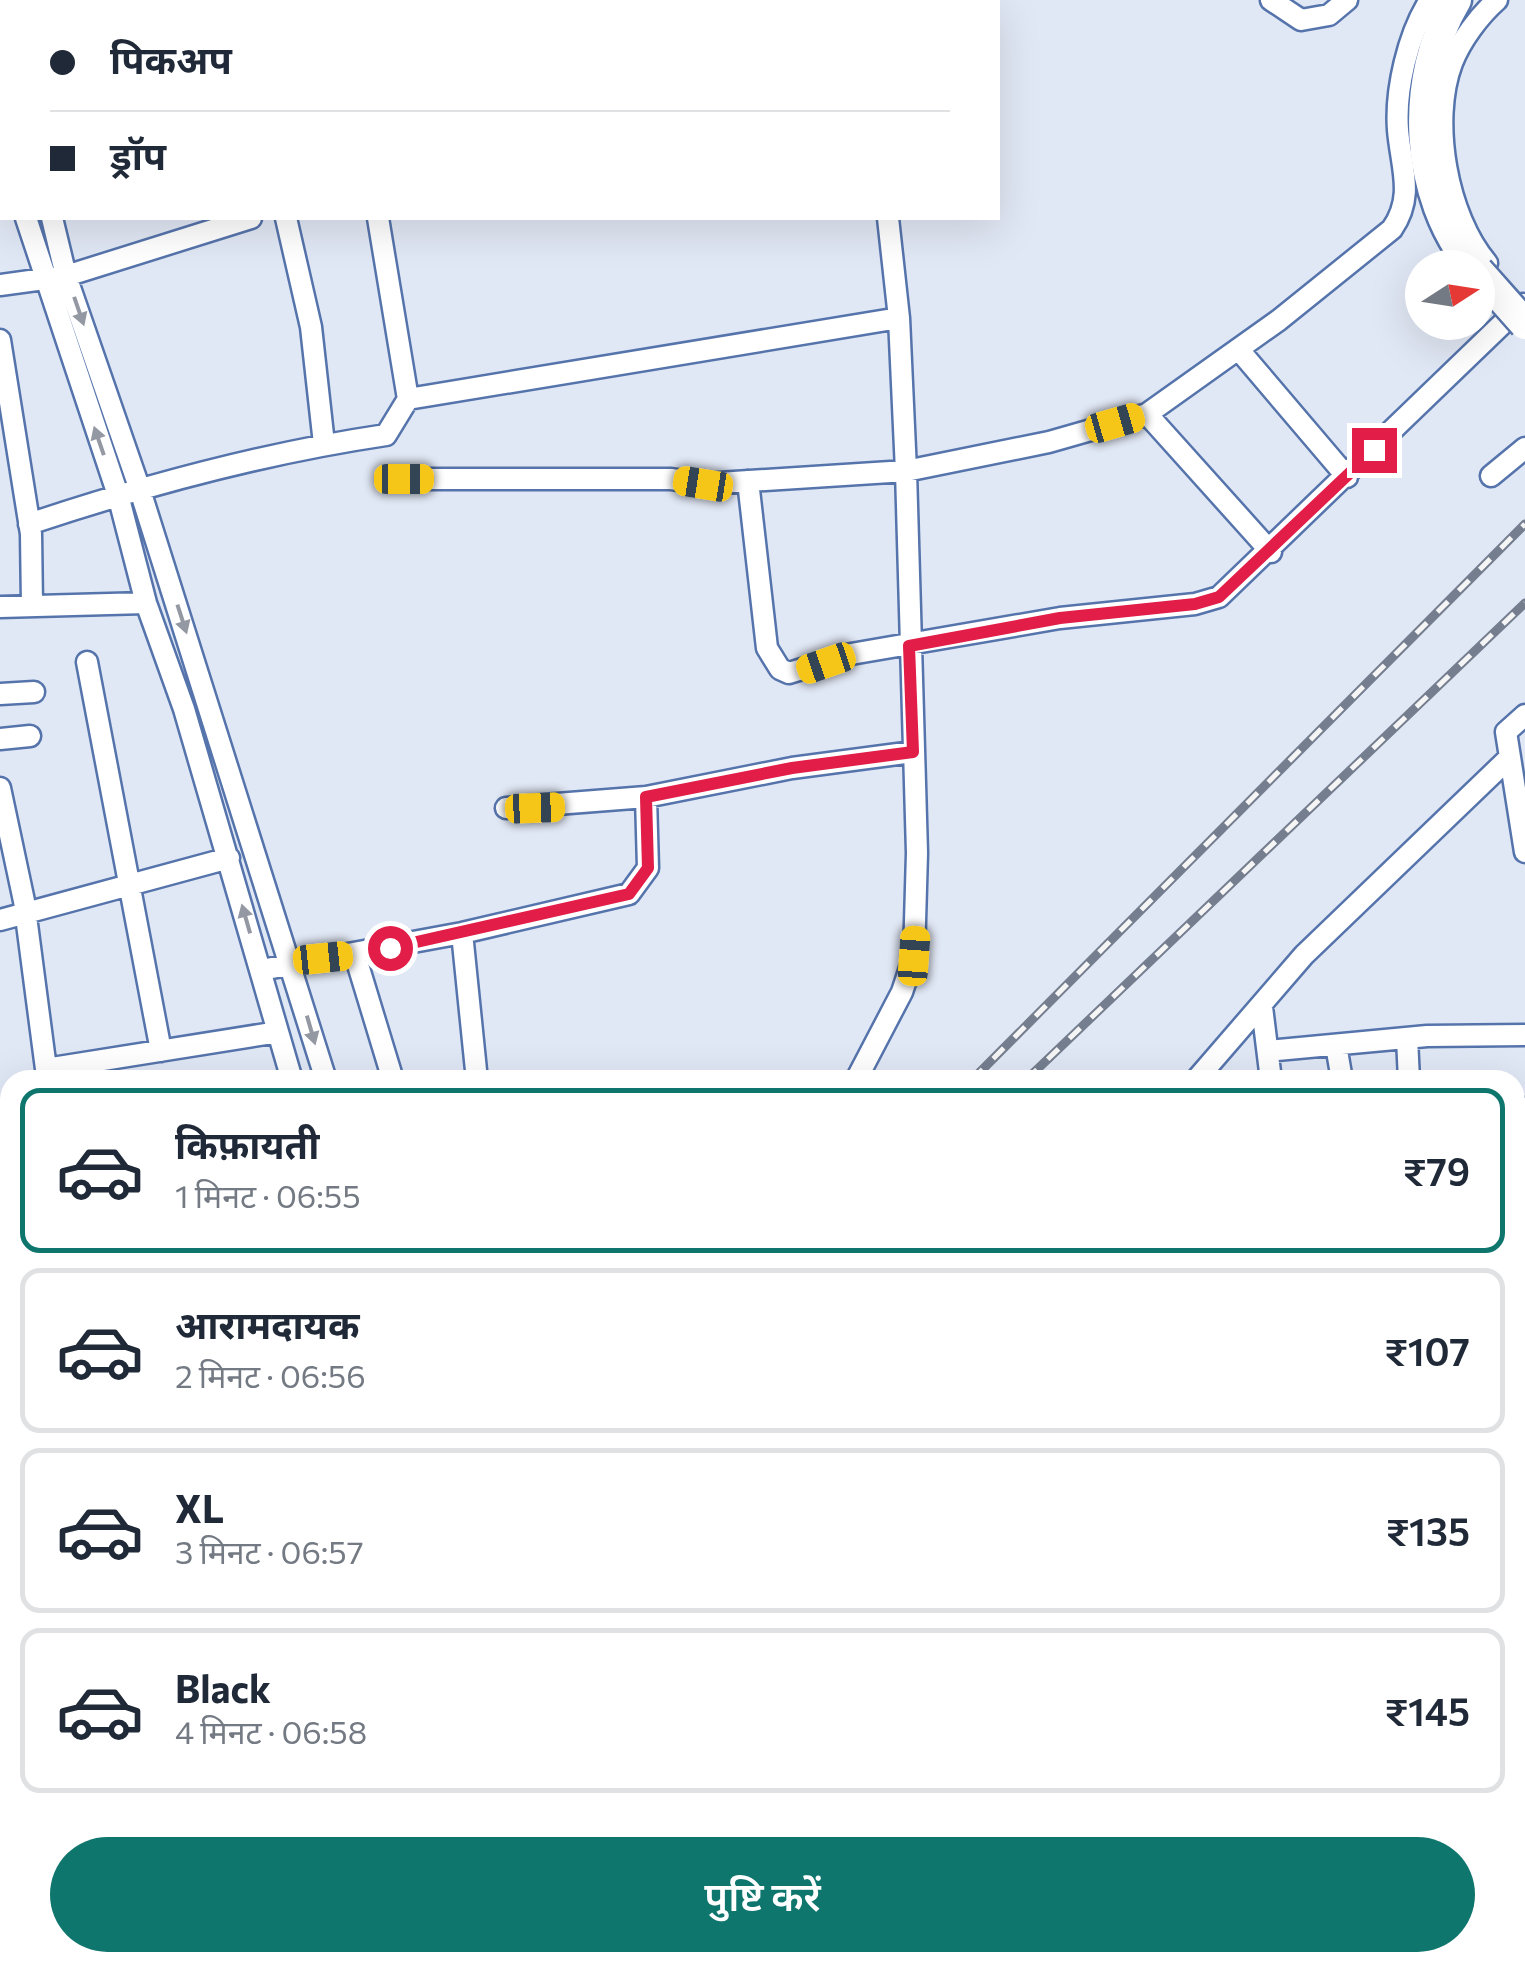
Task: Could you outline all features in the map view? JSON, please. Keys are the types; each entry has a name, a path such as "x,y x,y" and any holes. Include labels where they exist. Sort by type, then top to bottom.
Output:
{"highway":[{"path":"1456,0 1442,23 1426,83 1423,141 1460,250"},
{"path":"1495,285 1524,310"}],"street":[{"path":"1271,0 1301,20 1316,20 1347,0"},
{"path":"404,479 748,481 906,471 1049,442 1147,414 1238,350 1392,229 1404,212 1407,199 1398,127 1405,65 1430,0"},
{"path":"748,481 767,648 780,669 800,672 852,654 1060,618 1208,602 1271,552 1524,310 1480,254 1462,217 1444,141 1444,95 1452,63 1497,0"},
{"path":"27,220 43,280 118,495 146,603 184,709 289,1070"},
{"path":"52,220 66,276 139,487 323,1070"},
{"path":"0,285 66,276 244,220"},
{"path":"286,220 312,327 324,444"},
{"path":"29,524 139,487 324,444 386,435 408,399 378,220"},
{"path":"861,1070 902,992 914,956 906,471 899,318 888,220"},
{"path":"408,399 899,318"},
{"path":"0,340 29,524 32,605"},
{"path":"1238,350 1347,477"},
{"path":"1147,414 1271,552"},
{"path":"1491,476 1525,448"},
{"path":"0,606 146,603"},
{"path":"87,662 160,1051"},
{"path":"0,694 34,692"},
{"path":"1525,715 1506,732 1525,852"},
{"path":"0,739 30,736"},
{"path":"506,808 646,797 792,768 913,752"},
{"path":"1202,1070 1262,1007 1304,955 1509,758"},
{"path":"0,788 26,914 46,1070 278,1032"},
{"path":"261,970 291,962 355,955 620,897 637,889 648,868 646,797"},
{"path":"0,920 229,858"},
{"path":"462,933 477,1070"},
{"path":"355,955 390,1070"},
{"path":"1262,1007 1270,1070"},
{"path":"1268,1051 1407,1038 1525,1035"},
{"path":"1407,1038 1408,1070"},
{"path":"1336,1044 1340,1070"}],"railway":[{"path":"982,1070 1525,524"},
{"path":"1036,1070 1525,603"}],"route":[{"path":"390,948 629,894 637,889 648,868 646,797 792,768 913,752 909,646 1060,618 1208,602 1271,552 1374,450"}]}
